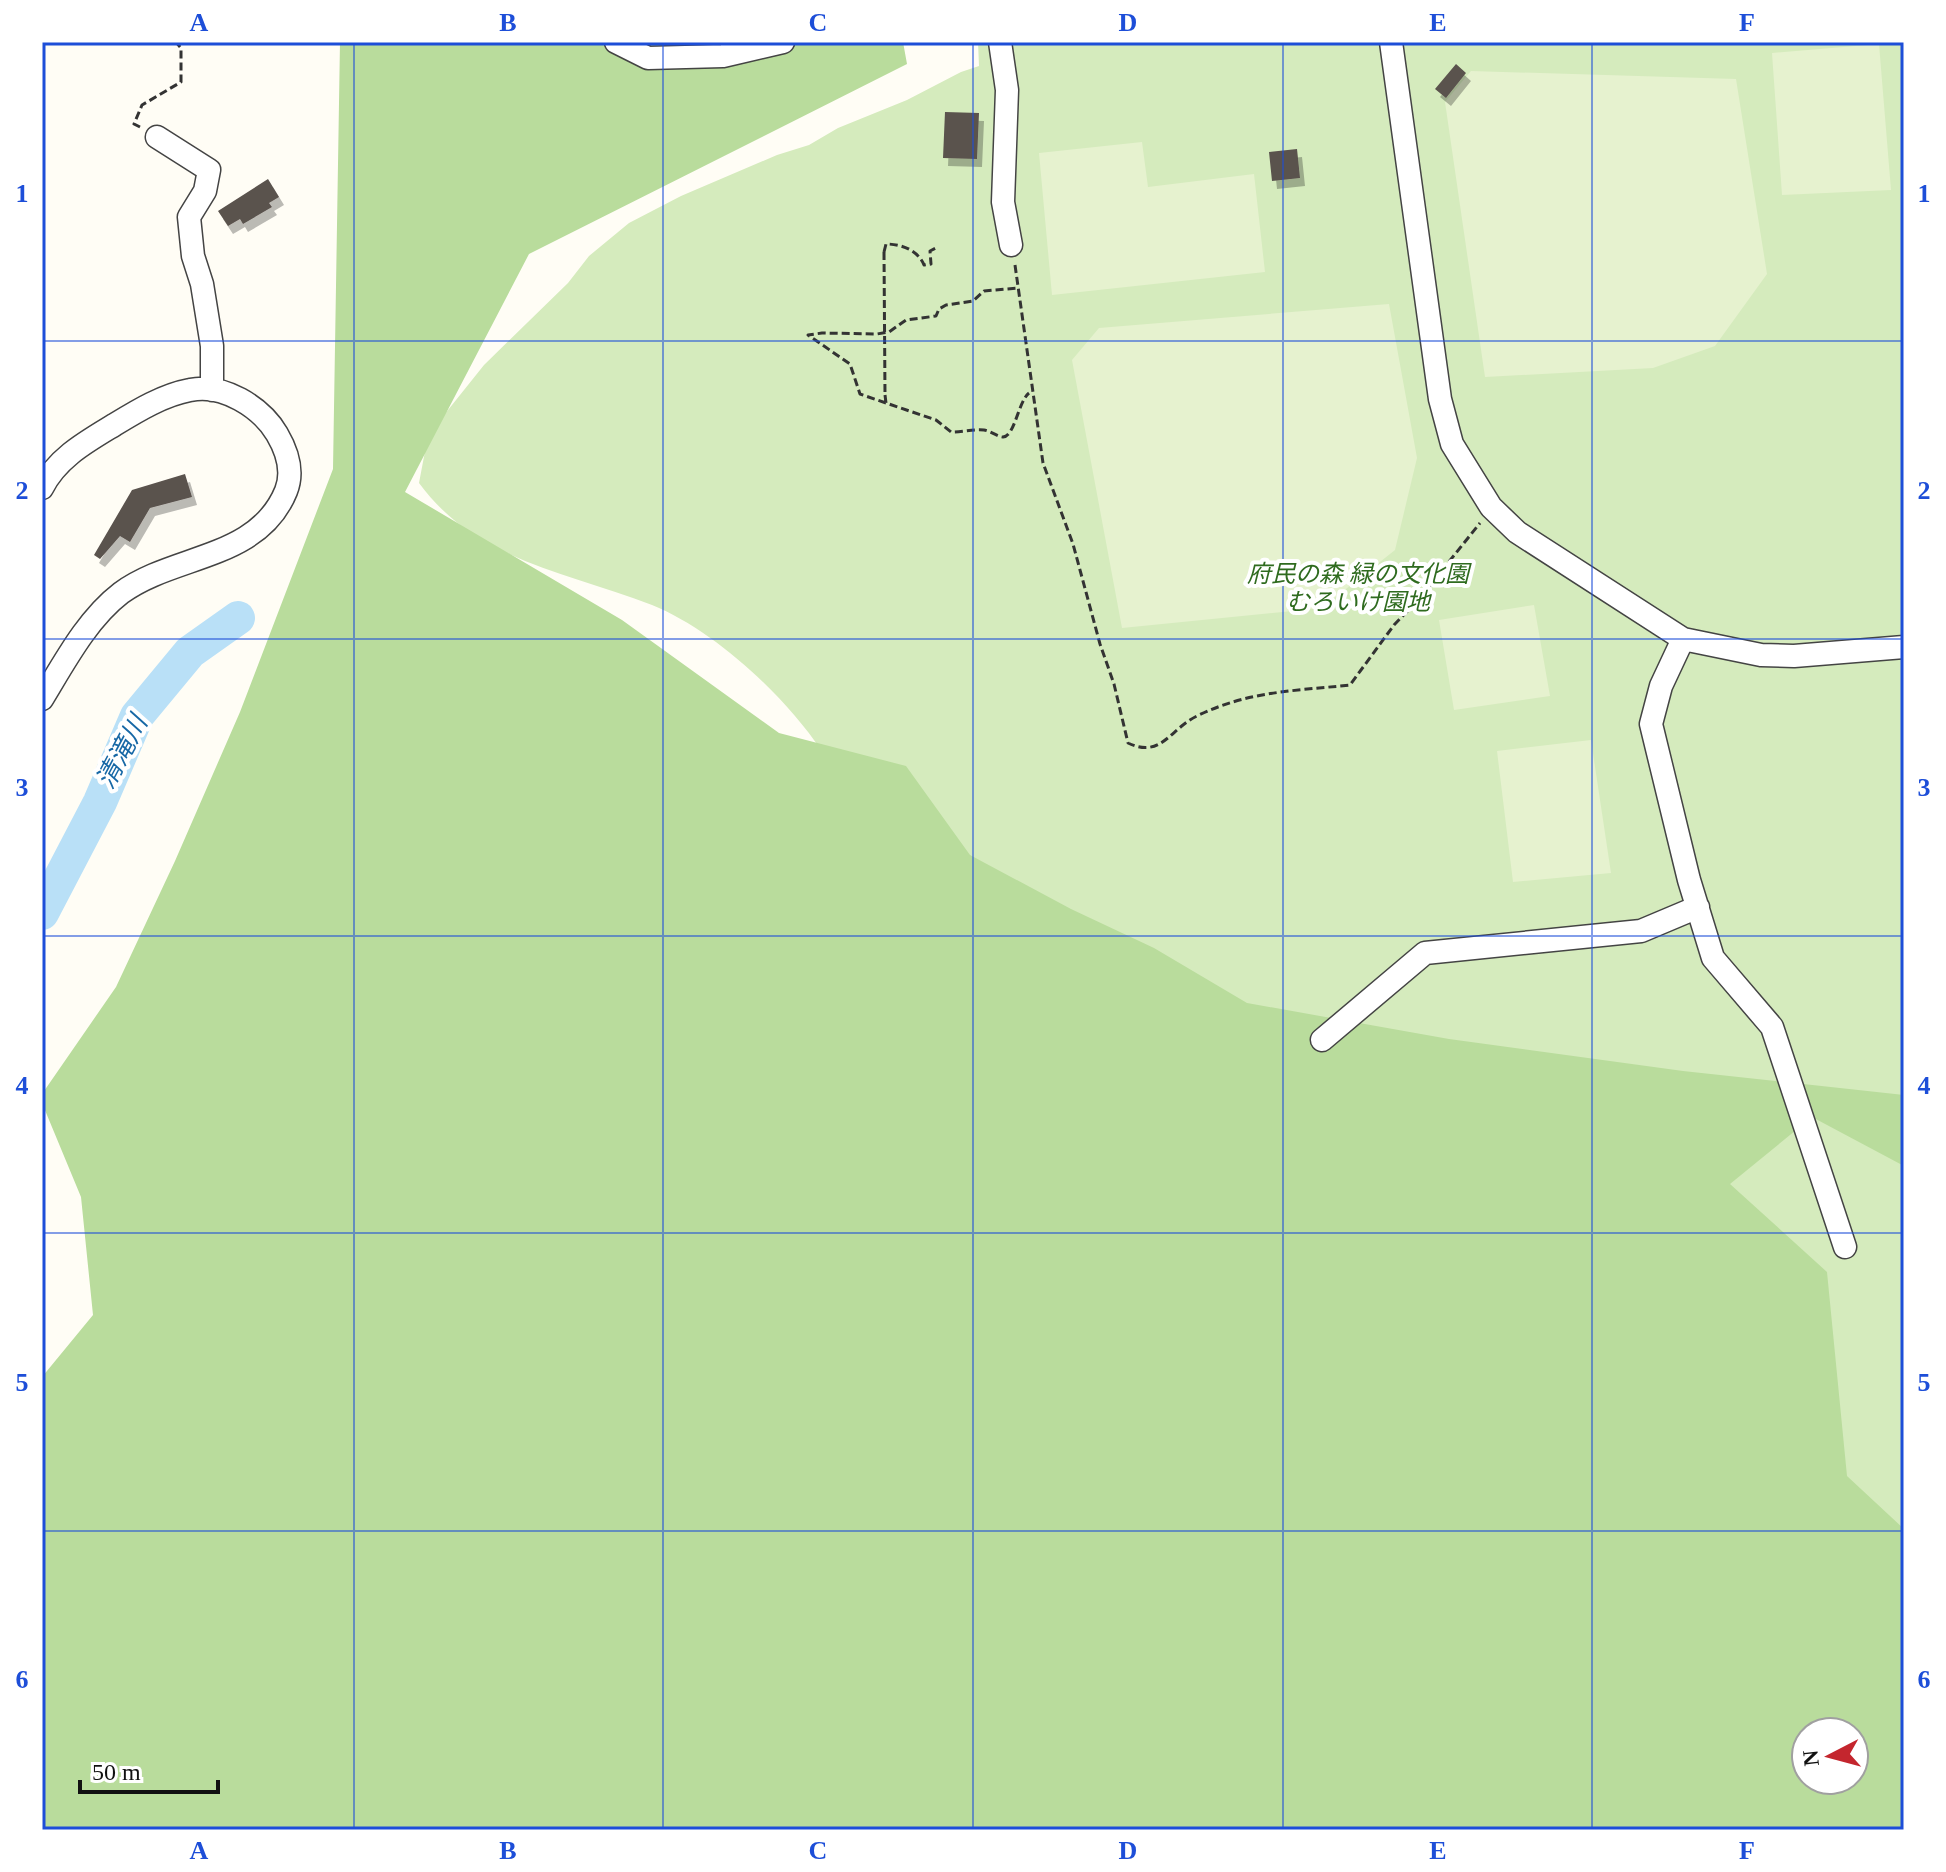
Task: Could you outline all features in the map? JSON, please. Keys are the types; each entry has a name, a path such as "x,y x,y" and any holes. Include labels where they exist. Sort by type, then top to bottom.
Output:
{"street":[{"path":"616,42 648,58 723,56 783,42"},
{"path":"1000,42 1007,90 1003,202 1011,245"},
{"path":"1391,42 1440,399 1452,444 1491,507 1517,532 1683,639 1761,655 1794,656 1904,647"},
{"path":"157,137 209,170 205,191 189,217 193,256 202,284 212,346 212,390"},
{"path":"42,488 59,464 81,445 150,404 191,389 212,390 252,406 273,427 287,451 290,471 287,489 273,515 249,537 231,547 148,576 120,594 93,622 42,699"},
{"path":"1683,639 1661,686 1651,724 1682,856 1713,958 1772,1027 1845,1247"},
{"path":"1322,1040 1425,953 1641,931 1698,907"}],"path":[{"path":"157,137 134,124 142,105 181,82 181,48 176,42"},
{"path":"886,403 886,244 909,249 921,256 924,265 931,264 930,251 936,248"},
{"path":"1011,245 1043,463 1073,544 1128,743 1139,748 1162,745 1184,722 1224,703 1284,690 1350,685 1394,625 1419,599 1491,507"},
{"path":"1019,288 984,291 973,301 946,305 939,309 936,316 899,323 889,332 808,335 850,364 860,394 936,420 951,432 983,430 1006,436 1013,427 1020,404 1031,393"}],"green space":[{"path":"340,42 903,42 907,64 529,254 405,492 622,620 779,733 906,766 970,855 1071,909 1154,948 1247,1003 1449,1039 1683,1071 1904,1095 1904,1166 1812,1117 1730,1184 1827,1272 1847,1476 1904,1529 1904,1830 42,1830 42,1377 93,1315 81,1197 42,1103 42,1094 116,987 240,712 333,469"},
{"name":"府民の森 緑の文化園 むろいけ園地","path":"978,42 1904,42 1904,1830 1379,1830 821,750 768,687 699,630 652,605 525,561 495,547 442,509 419,483 426,446 444,415 484,365 568,283 589,256 629,223 681,196 777,155 809,145 838,128 907,100 979,66"},
{"path":"1879,44 1891,190 1782,195 1772,53"},
{"path":"1471,71 1736,79 1767,274 1715,346 1653,368 1485,377 1445,102"},
{"path":"1142,142 1148,187 1254,174 1265,272 1052,295 1039,153"},
{"path":"1389,304 1417,458 1395,550 1322,608 1122,628 1072,360 1099,328"},
{"path":"1534,605 1550,696 1454,710 1439,620"},
{"path":"1591,740 1611,873 1513,882 1497,751"}],"building":[{"path":"1456,64 1466,73 1446,98 1435,89"},
{"path":"945,112 979,113 977,159 943,158"},
{"path":"1297,149 1300,178 1272,181 1269,152"},
{"path":"268,179 279,197 269,203 272,207 243,224 240,219 228,226 218,211"},
{"path":"185,474 192,497 150,508 130,542 120,536 100,559 94,555 132,490"}],"waterway":[{"name":"清滝川","path":"42,913 100,802 137,716 190,652 238,618"}]}
